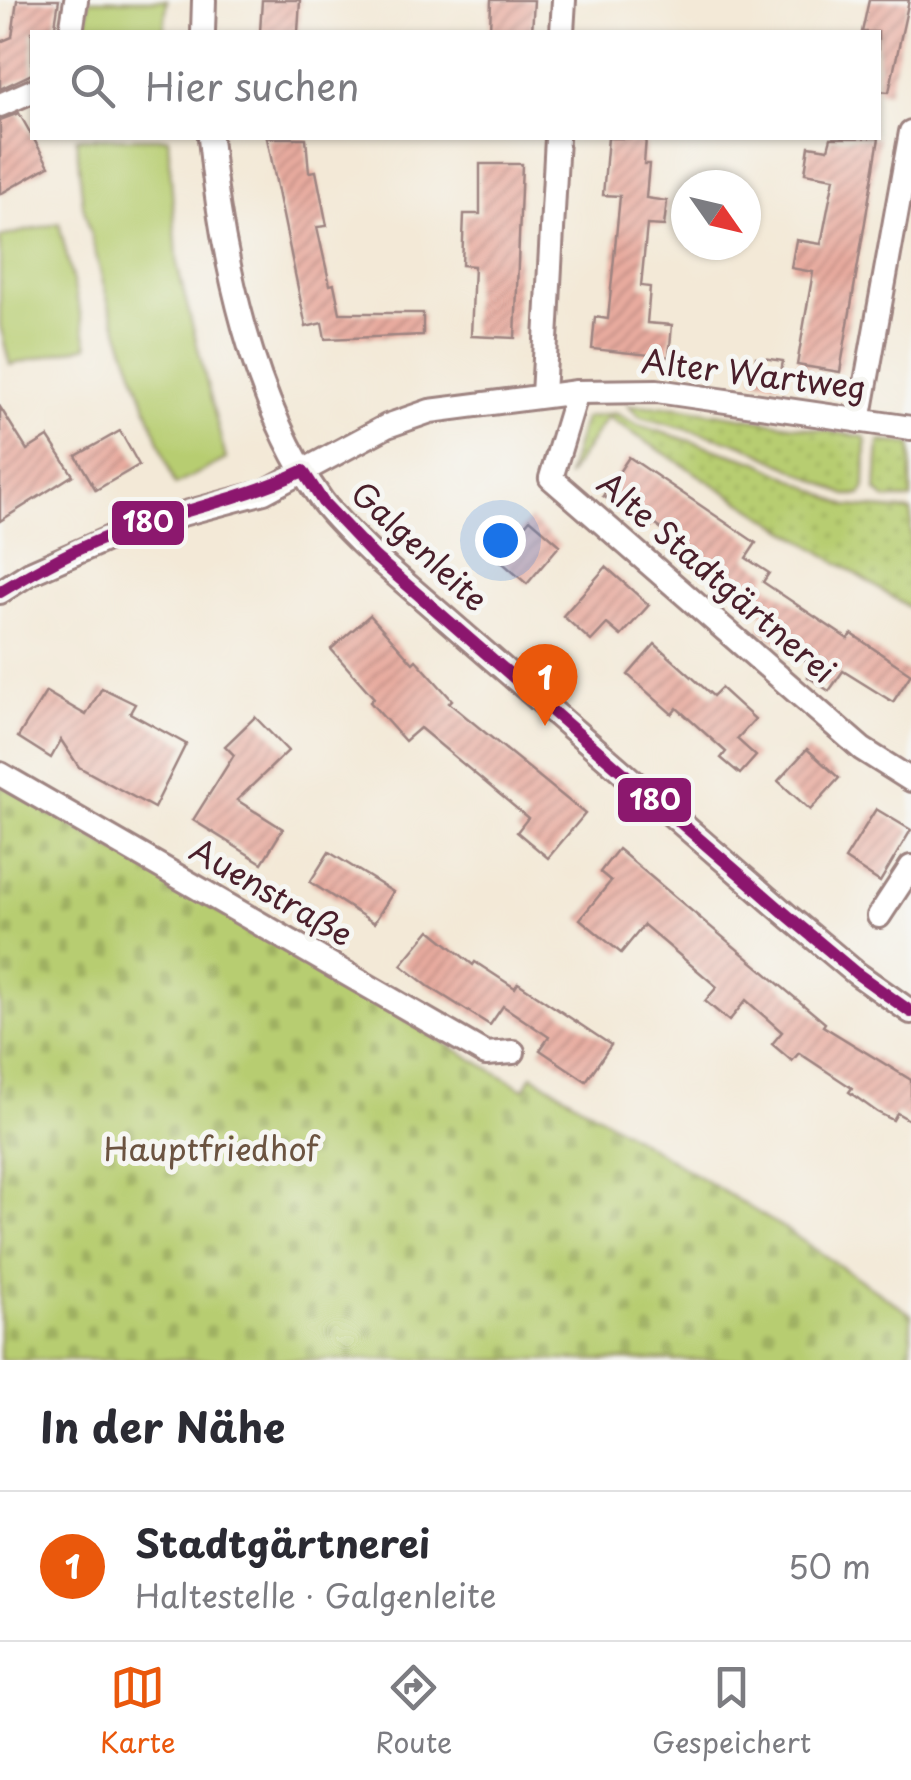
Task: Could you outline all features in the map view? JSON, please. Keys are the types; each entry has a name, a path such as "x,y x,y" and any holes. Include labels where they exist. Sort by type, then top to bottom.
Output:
{"street":[{"path":"71,30 76,0"},
{"path":"203,30 204,0"},
{"path":"562,30 564,0"},
{"path":"0,105 30,92"},
{"path":"859,421 911,132"},
{"name":"Galgenleite","path":"210,140 239,305 281,428 323,502 375,556 788,916 856,973 911,1012"},
{"path":"543,396 556,140"},
{"name":"Alter Wartweg","path":"0,592 30,573 136,526 264,492 387,426 430,411 577,392 657,391 911,428"},
{"name":"Alte Stadtgärtnerei","path":"577,392 551,478 862,749 911,780"},
{"name":"Auenstraße","path":"0,774 486,1054 513,1052"},
{"path":"878,916 911,867"}],"green space":[{"path":"89,0 167,0 164,30 85,30"},
{"path":"76,140 168,140 178,269 226,459 175,485 109,305 83,205"},
{"path":"59,223 88,346 10,365 0,325 0,237"},
{"path":"628,405 678,407 864,437 865,487 861,495 846,495 742,444 640,417"},
{"path":"615,413 638,425 758,462 847,506 911,511 911,609 607,417 567,477 584,418"},
{"path":"879,441 911,444 911,499 885,499 876,491"},
{"name":"Hauptfriedhof","path":"0,784 524,1089 532,1075 785,1229 911,1314 911,1360 0,1360"}],"building":[{"path":"17,0 59,0 54,30 30,30 30,75 0,89 0,42 12,37"},
{"path":"262,0 300,0 298,30 260,30"},
{"path":"491,0 534,0 532,30 490,30"},
{"path":"869,0 909,0 889,92 881,91 881,30 862,30"},
{"path":"19,113 30,140 34,140 49,166 0,194 0,120"},
{"path":"267,140 306,140 309,172 316,171 327,226 317,227 340,313 423,313 423,335 325,339 322,323 306,327"},
{"path":"608,140 646,140 644,164 649,164 646,198 667,201 664,226 647,225 641,286 650,287 647,323 672,325 669,357 592,349 595,317 608,319 620,196 603,195"},
{"path":"830,140 879,140 840,372 797,365 813,272 791,268 796,240 821,244 834,178 805,173 809,146 828,149"},
{"path":"480,164 522,164 515,338 471,336 474,266 462,265 464,214 480,214"},
{"path":"756,357 783,361 779,383 753,379"},
{"path":"0,407 27,450 48,437 73,475 0,521"},
{"path":"120,431 139,465 96,490 76,456"},
{"path":"629,457 756,543 746,558 769,573 763,582 848,639 852,634 911,674 893,702 843,671 829,691 808,677 815,667 758,629 767,616 736,595 739,591 697,563 701,556 653,523 650,528 603,496"},
{"path":"530,519 560,545 527,584 497,558"},
{"path":"606,567 649,605 621,636 607,624 591,641 563,616"},
{"path":"370,615 452,700 449,703 585,814 548,858 517,832 528,818 420,728 405,741 331,649"},
{"path":"655,644 713,696 721,688 755,719 737,739 756,756 740,774 721,758 726,752 677,708 672,714 628,675"},
{"path":"102,688 135,704 130,713 186,744 154,808 79,767 61,740 51,758 18,737 46,692 86,715"},
{"path":"255,717 288,751 237,800 283,829 262,863 193,820 234,755 225,746"},
{"path":"807,749 839,778 810,810 778,781"},
{"path":"876,809 911,830 880,882 845,859"},
{"path":"618,849 825,1023 823,1026 911,1080 911,1121 897,1113 893,1120 877,1112 849,1092 852,1088 799,1053 792,1061 772,1044 782,1032 746,1000 729,1021 705,1001 717,987 644,925 621,953 580,919 611,881 600,872"},
{"path":"329,852 393,892 374,923 310,882"},
{"path":"430,930 473,965 475,962 515,988 518,983 611,1045 586,1081 540,1050 549,1037 503,1006 490,1025 401,965"}],"transit line":[{"name":"180","path":"303,471 323,502 375,557 788,916 856,973 911,1012"},
{"name":"180","path":"0,592 109,536 260,489 303,471"}],"place":[{"name":"Stadtgärtnerei","path":"545,726"}]}
